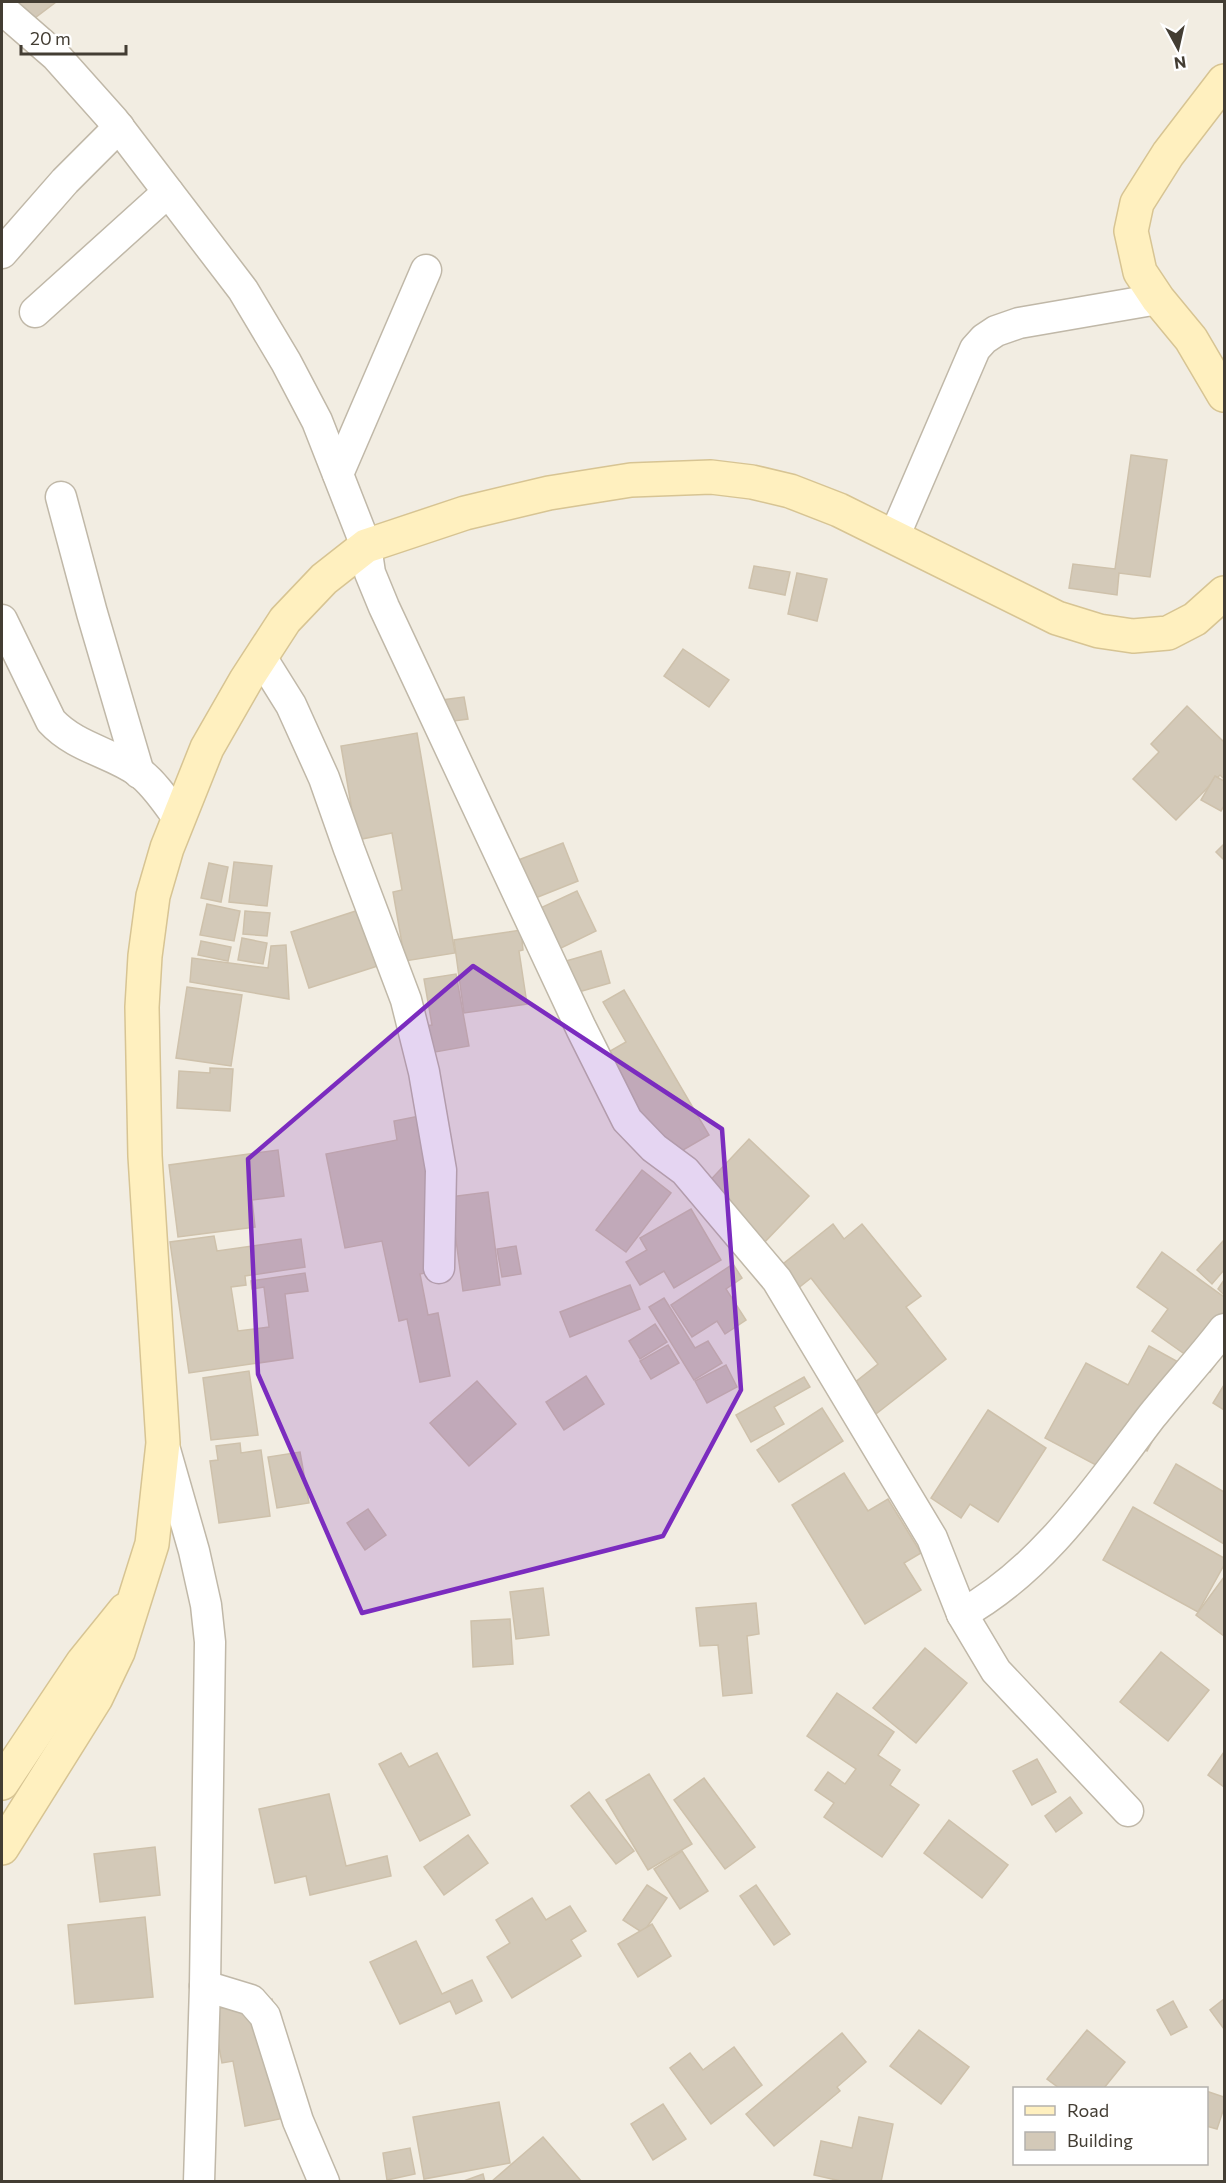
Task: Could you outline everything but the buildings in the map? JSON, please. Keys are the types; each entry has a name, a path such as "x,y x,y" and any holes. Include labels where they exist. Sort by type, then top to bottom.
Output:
{"main road":[{"path":"1224,81 1168,154 1137,203 1131,231 1140,272 1191,339 1224,395"},
{"path":"2,1848 96,1698 118,1652 152,1544 163,1443 145,1156 142,1007 145,956 153,896 178,818 207,748 285,620 324,579 366,546 465,513 549,494 631,480 711,477 752,482 790,491 839,510 1058,618 1099,631 1133,636 1168,633 1195,619 1224,594"},
{"path":"2,1783 83,1662 136,1597"}],"street":[{"path":"4,16 57,56 119,127 243,290 276,344 316,421 338,474 366,546 370,573 384,607 571,1007 627,1120 654,1149 685,1171 777,1281 932,1538 962,1614 996,1671 1128,1811"},
{"path":"2,253 65,181 119,127"},
{"path":"35,312 168,192"},
{"path":"338,474 426,270"},
{"path":"894,537 975,349 984,339 996,331 1019,323 1158,298"},
{"path":"61,497 92,613 139,772"},
{"path":"2,620 51,722 63,734 139,772 178,818"},
{"path":"261,657 291,705 324,778 406,1000 424,1071 441,1170 439,1268"},
{"path":"962,1614 1005,1586 1039,1555 1224,1329"},
{"path":"163,1443 194,1551 206,1605 210,1642 205,1986 199,2181"},
{"path":"205,1986 250,2000 265,2016 298,2121 324,2181"}],"highlighted area":[{"path":"473,966 722,1129 741,1390 663,1536 362,1613 258,1374 248,1159"}]}
